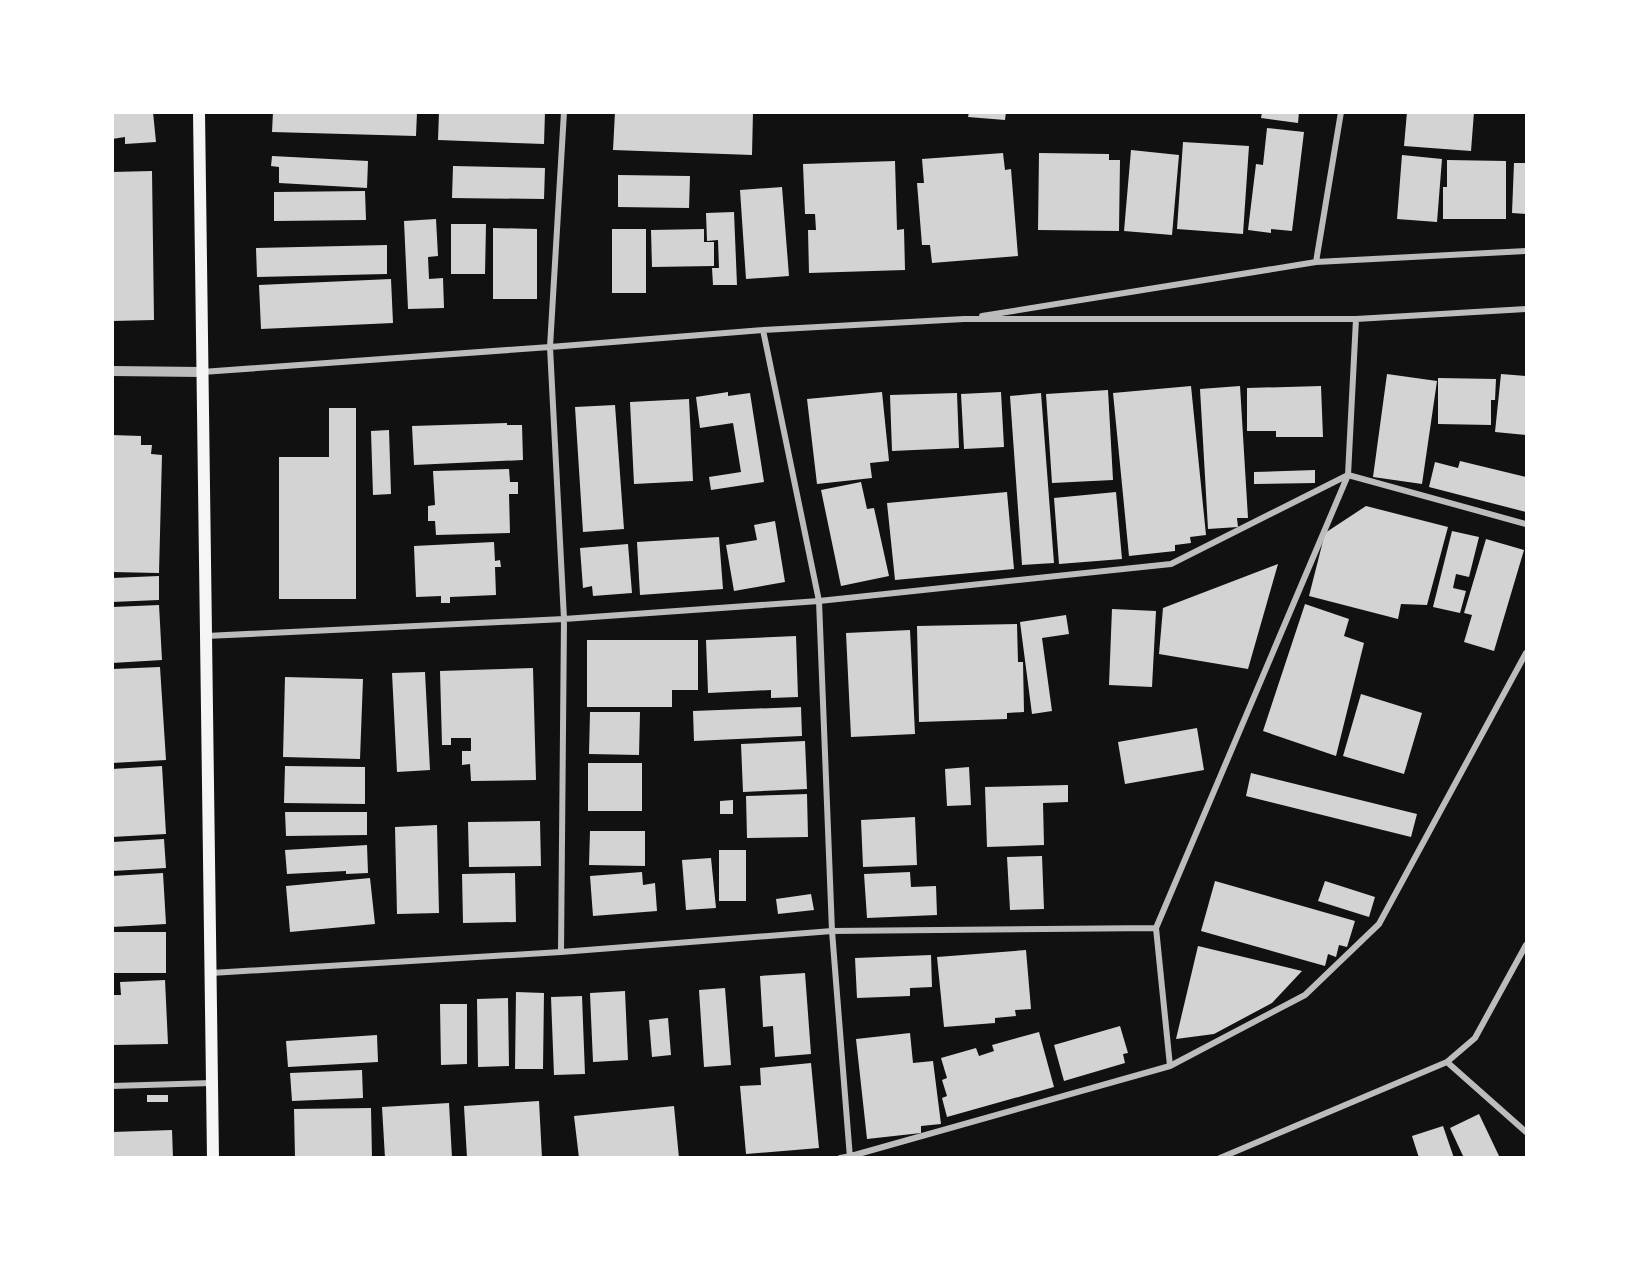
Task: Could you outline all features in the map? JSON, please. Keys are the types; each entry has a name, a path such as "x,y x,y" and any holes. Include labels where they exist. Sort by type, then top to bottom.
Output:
{"main road":[{"path":"199,112 213,1158"}],"street":[{"path":"561,952 564,619 550,348 564,112"},
{"path":"1316,262 1341,112"},
{"path":"964,319 1316,262 1527,251"},
{"path":"112,371 202,372 550,348 763,330 964,319 1356,319 1527,309"},
{"path":"1170,1066 1156,928 1348,475 1356,319"},
{"path":"763,330 819,601 832,931 850,1157"},
{"path":"206,636 564,619 819,601 1171,564 1348,475 1527,524"},
{"path":"840,1158 1170,1066 1305,995 1379,924 1527,653"},
{"path":"210,973 561,952 832,931 1156,928"},
{"path":"1220,1158 1447,1062 1475,1038 1527,945"},
{"path":"1447,1062 1527,1132"},
{"path":"112,1086 212,1083"}],"building":[{"path":"112,112 153,112 156,142 125,144 125,137 112,139"},
{"path":"273,112 417,112 416,136 272,132"},
{"path":"439,112 545,112 544,144 438,140"},
{"path":"615,112 753,112 752,155 613,150"},
{"path":"969,112 1006,112 1005,120 968,117"},
{"path":"1262,112 1299,112 1298,123 1261,118"},
{"path":"1407,112 1474,112 1471,151 1404,146"},
{"path":"1267,128 1304,132 1292,231 1271,229 1271,233 1248,230 1256,164 1263,165"},
{"path":"1183,142 1249,146 1243,234 1177,229"},
{"path":"1131,150 1179,155 1172,235 1124,231"},
{"path":"1003,153 1005,170 1011,169 1018,256 932,263 930,245 922,245 917,183 924,183 922,159"},
{"path":"1039,153 1109,154 1109,160 1120,160 1119,231 1038,230"},
{"path":"1402,155 1442,159 1437,222 1397,219"},
{"path":"272,156 368,161 367,188 279,183 279,167 271,166"},
{"path":"1447,160 1506,161 1506,219 1443,219 1443,187 1447,187"},
{"path":"895,161 897,230 904,229 905,270 809,273 808,230 816,230 815,214 805,214 803,164"},
{"path":"1514,163 1526,163 1526,214 1512,213"},
{"path":"453,166 545,168 544,199 452,198"},
{"path":"152,171 154,320 112,321 112,172"},
{"path":"618,175 690,176 689,208 618,207"},
{"path":"782,187 789,276 746,279 740,190"},
{"path":"365,191 366,220 274,221 274,192"},
{"path":"734,212 737,285 713,285 712,268 719,268 718,240 707,241 706,213"},
{"path":"436,219 438,256 428,257 429,279 443,278 444,308 408,309 404,221"},
{"path":"451,224 486,224 485,274 451,274"},
{"path":"493,228 537,229 537,299 493,299"},
{"path":"612,229 646,229 646,293 612,293"},
{"path":"704,229 704,242 714,242 714,266 652,267 651,230"},
{"path":"387,245 387,274 257,277 256,248"},
{"path":"391,279 393,323 261,329 259,285"},
{"path":"1387,374 1437,381 1422,484 1373,477"},
{"path":"1501,374 1526,376 1526,435 1495,432"},
{"path":"1438,378 1496,379 1495,400 1491,400 1491,425 1438,424"},
{"path":"1191,386 1206,535 1190,537 1191,543 1175,545 1175,551 1129,556 1113,393"},
{"path":"1240,386 1248,518 1237,518 1238,527 1208,529 1200,389"},
{"path":"1321,386 1323,437 1276,437 1276,431 1247,431 1247,388"},
{"path":"1108,390 1113,480 1052,483 1046,394"},
{"path":"728,392 728,396 750,393 764,482 711,490 709,477 741,472 733,423 700,428 696,397"},
{"path":"882,392 889,461 870,463 872,478 817,484 807,399"},
{"path":"1001,392 1004,447 964,449 961,394"},
{"path":"957,393 959,448 892,451 890,395"},
{"path":"1041,393 1054,563 1022,565 1010,396"},
{"path":"689,399 693,481 634,484 630,402"},
{"path":"615,405 624,529 583,532 575,407"},
{"path":"329,408 356,408 356,599 279,599 279,457 329,457"},
{"path":"507,423 507,425 522,425 523,460 414,465 412,426"},
{"path":"389,430 391,494 373,495 371,431"},
{"path":"112,435 141,436 141,445 152,445 151,454 162,455 159,573 112,572"},
{"path":"1460,461 1526,477 1526,512 1429,487 1435,462 1458,468"},
{"path":"509,469 510,482 518,482 518,494 509,494 510,533 436,535 435,521 428,521 428,506 435,505 433,471"},
{"path":"1315,470 1315,483 1254,484 1254,472"},
{"path":"861,482 867,509 874,508 889,576 841,586 821,490"},
{"path":"1007,492 1014,569 895,580 887,503"},
{"path":"1116,492 1122,559 1059,564 1054,498"},
{"path":"1366,506 1448,527 1427,605 1401,604 1398,619 1309,596 1325,533"},
{"path":"775,521 785,582 734,591 726,545 757,540 754,525"},
{"path":"1452,531 1479,537 1469,577 1456,574 1453,588 1466,591 1460,613 1433,607"},
{"path":"719,537 723,589 640,595 637,542"},
{"path":"1486,539 1524,550 1494,651 1464,642 1472,615 1464,613"},
{"path":"494,542 495,561 500,560 501,567 495,567 496,595 450,597 450,603 441,603 441,596 416,597 414,546"},
{"path":"628,544 632,593 593,596 592,586 583,588 580,548"},
{"path":"1278,564 1248,669 1159,654 1163,608"},
{"path":"159,576 159,600 112,602 112,578"},
{"path":"1305,604 1349,619 1344,636 1364,643 1336,756 1263,731"},
{"path":"159,605 162,660 112,663 112,607"},
{"path":"1112,609 1156,611 1152,687 1109,685"},
{"path":"1066,615 1069,634 1042,638 1052,711 1032,714 1020,622"},
{"path":"1017,624 1018,662 1023,662 1024,712 1007,713 1007,719 919,722 917,626"},
{"path":"910,630 915,734 851,737 846,633"},
{"path":"796,636 798,697 771,698 771,690 708,693 706,640"},
{"path":"587,640 698,640 698,690 672,690 672,707 587,707"},
{"path":"160,667 166,760 112,763 112,669"},
{"path":"533,668 536,780 471,781 470,764 462,765 462,751 471,751 471,738 451,738 451,745 442,745 440,671"},
{"path":"425,672 430,770 397,772 392,673"},
{"path":"285,677 363,679 360,759 283,757"},
{"path":"1361,694 1422,713 1404,774 1343,756"},
{"path":"801,707 802,736 694,741 693,711"},
{"path":"590,712 640,712 639,755 589,754"},
{"path":"1197,728 1204,770 1125,784 1118,742"},
{"path":"805,741 807,789 743,792 741,744"},
{"path":"588,763 642,763 642,811 588,811"},
{"path":"162,766 166,834 112,837 112,769"},
{"path":"285,766 365,767 365,804 284,803"},
{"path":"969,767 971,805 947,806 945,769"},
{"path":"1251,773 1417,814 1411,837 1246,796"},
{"path":"1068,785 1068,802 1043,803 1044,845 987,847 985,787"},
{"path":"807,794 808,837 747,838 746,796"},
{"path":"733,800 733,814 720,814 720,801"},
{"path":"285,812 367,812 367,835 286,836"},
{"path":"915,817 917,865 863,867 861,820"},
{"path":"540,821 541,866 469,867 468,822"},
{"path":"437,825 439,913 397,914 395,827"},
{"path":"590,831 645,831 645,866 589,865"},
{"path":"164,839 166,868 112,871 112,842"},
{"path":"367,845 368,873 346,874 346,871 287,874 285,850"},
{"path":"719,850 746,850 746,901 719,901"},
{"path":"1042,856 1044,909 1010,910 1007,857"},
{"path":"711,858 716,908 686,910 682,860"},
{"path":"642,872 643,885 655,883 657,911 593,916 590,876"},
{"path":"910,872 911,887 936,886 937,915 867,918 864,874"},
{"path":"163,873 166,924 112,927 112,876"},
{"path":"515,873 516,922 463,923 462,874"},
{"path":"370,878 375,924 290,932 286,886"},
{"path":"1215,881 1355,921 1347,947 1339,945 1336,957 1328,954 1325,966 1201,931"},
{"path":"1325,881 1375,897 1369,917 1318,901"},
{"path":"811,894 814,910 778,914 776,899"},
{"path":"112,932 166,932 166,973 112,973"},
{"path":"1198,946 1302,971 1272,1003 1214,1034 1176,1039"},
{"path":"1026,950 1031,1009 1015,1010 1016,1016 995,1018 995,1023 944,1027 937,957"},
{"path":"931,955 932,987 910,988 910,996 857,998 855,958"},
{"path":"805,973 811,1054 775,1057 773,1026 763,1027 760,976"},
{"path":"165,980 168,1044 112,1045 112,995 121,995 120,982"},
{"path":"725,988 731,1065 704,1067 699,990"},
{"path":"625,991 628,1060 593,1062 590,993"},
{"path":"516,992 544,993 543,1069 515,1069"},
{"path":"582,996 585,1074 554,1075 551,997"},
{"path":"508,998 509,1066 478,1067 477,999"},
{"path":"440,1004 467,1004 467,1064 441,1065"},
{"path":"668,1018 671,1055 652,1057 649,1020"},
{"path":"1120,1026 1128,1053 1123,1054 1125,1063 1064,1081 1054,1045"},
{"path":"1039,1032 1054,1087 947,1117 942,1098 947,1096 942,1080 947,1078 941,1058 976,1048 979,1056 994,1051 992,1045"},
{"path":"910,1033 913,1063 933,1061 941,1124 921,1126 921,1133 867,1139 856,1039"},
{"path":"377,1035 378,1062 288,1067 286,1041"},
{"path":"811,1063 819,1148 746,1154 740,1086 761,1085 760,1068"},
{"path":"362,1070 363,1098 292,1101 290,1073"},
{"path":"147,1095 168,1095 168,1102 147,1102"},
{"path":"539,1101 542,1158 467,1158 464,1106"},
{"path":"449,1103 452,1158 385,1158 382,1107"},
{"path":"674,1106 679,1158 579,1158 574,1116"},
{"path":"371,1108 372,1158 295,1158 294,1109"},
{"path":"1479,1114 1500,1158 1464,1158 1450,1128"},
{"path":"1443,1126 1454,1158 1419,1158 1412,1136"},
{"path":"172,1130 173,1158 112,1158 112,1132"}]}
